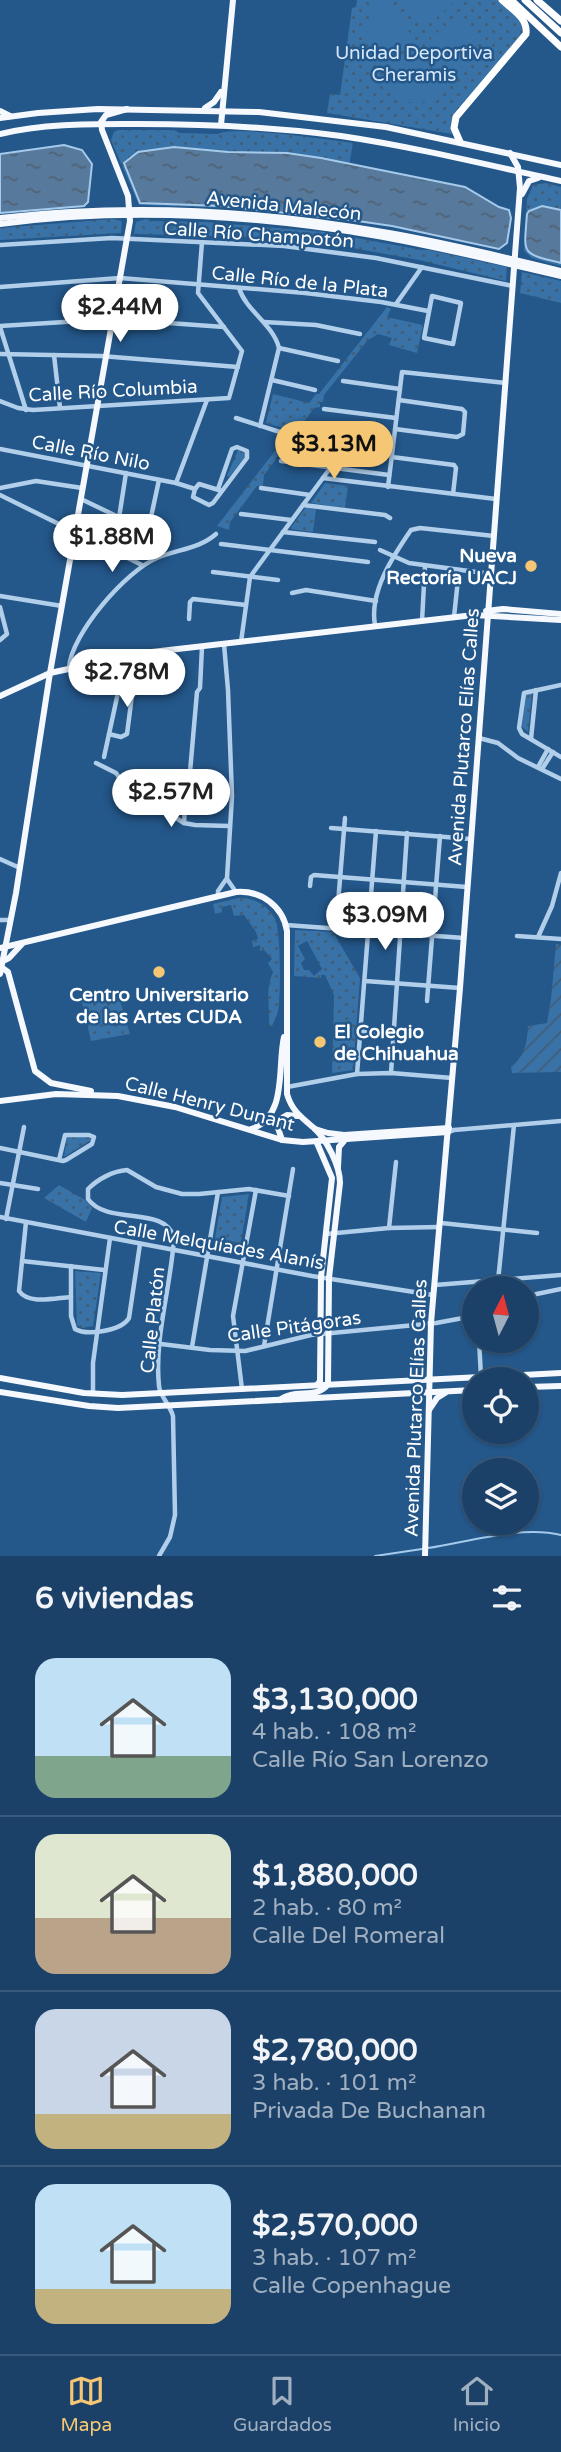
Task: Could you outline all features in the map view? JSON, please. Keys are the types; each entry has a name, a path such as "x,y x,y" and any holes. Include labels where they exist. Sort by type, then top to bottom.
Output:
{"highway":[{"path":"460,142 454,128 456,117 526,34 525,21 502,0"},
{"path":"511,0 561,47"},
{"path":"525,0 561,33"},
{"path":"537,0 561,21"}],"main road":[{"path":"221,125 233,0"},
{"path":"203,109 214,102 223,91"},
{"path":"1,967 127,239 130,213 125,187 101,124 106,115 127,109"},
{"path":"0,118 58,111 203,109 336,120 460,142 561,166 556,172 560,181"},
{"path":"0,111 10,116"},
{"path":"0,134 101,124 221,125 344,137 560,181"},
{"path":"510,153 520,172"},
{"name":"Avenida Plutarco Elías Calles","path":"425,1551 431,1323 450,1130 520,172"},
{"path":"520,198 529,181 547,178"},
{"name":"Avenida Malecón","path":"0,224 130,213"},
{"name":"Avenida Malecón","path":"0,218 35,214 130,213 327,229 380,236 514,263 561,276"},
{"path":"516,244 528,263"},
{"name":"Avenida Malecón","path":"514,263 528,263 561,271"},
{"path":"2,695 50,673 126,656 511,609 561,617"},
{"path":"489,612 537,618 561,617"},
{"path":"38,678 48,688"},
{"path":"3,947 236,892 250,891 267,899 278,911 286,925 286,1087 298,1115 315,1129 332,1178 321,1277 328,1384 321,1391 288,1395 281,1400"},
{"path":"1,967 23,943"},
{"path":"1,967 8,972 34,1071 51,1083 90,1090 95,1094"},
{"path":"249,1129 263,1124 274,1112 286,1030"},
{"name":"Calle Henry Dunant","path":"0,1101 56,1094 95,1094 156,1102 282,1140 321,1143 450,1130"},
{"path":"282,1140 278,1128 280,1119 287,1115 298,1115"},
{"name":"Calle Henry Dunant","path":"315,1129 344,1135 450,1130"},
{"path":"318,1384 340,1183 339,1147 344,1141"},
{"path":"321,1143 338,1169"},
{"path":"539,1374 561,1373"},
{"path":"0,1378 110,1395 462,1378"},
{"path":"307,1385 312,1391 307,1394"},
{"path":"539,1386 561,1385"},
{"path":"238,1402 240,1394 257,1392 262,1388"},
{"path":"0,1392 105,1408 462,1390"},
{"path":"428,1412 436,1398 448,1391"},
{"path":"89,1406 93,1401 93,1394"},
{"path":"105,1408 104,1400 110,1395"}],"street":[{"name":"Calle Río Champotón","path":"0,245 127,239 221,241 336,251 513,286"},
{"path":"0,354 106,356 238,367 242,351 198,293 202,242"},
{"path":"396,304 422,266"},
{"name":"Calle Río de la Plata","path":"0,287 120,278 305,293 396,304 428,312"},
{"path":"239,288 244,300 263,322 279,348 260,426"},
{"path":"432,296 461,303 453,344 424,338 428,312 432,296"},
{"path":"26,410 0,326 113,319 224,327"},
{"path":"263,322 316,325 360,334"},
{"path":"279,348 338,361"},
{"path":"54,355 60,408"},
{"name":"Calle Río Columbia","path":"0,401 26,410 229,398 238,367"},
{"path":"388,486 404,372 506,383"},
{"path":"272,380 315,390"},
{"path":"342,381 400,389"},
{"path":"176,483 207,400"},
{"path":"395,429 457,437 463,434 465,412 460,408 399,400"},
{"path":"324,409 396,418"},
{"path":"236,418 283,433"},
{"path":"300,434 393,447"},
{"path":"220,490 202,484 195,489 195,500 209,505 213,503 220,490 247,458 247,450 237,447 231,449 220,490"},
{"name":"Calle Río Nilo","path":"0,449 195,489"},
{"path":"391,457 451,464 456,468 453,495"},
{"path":"281,461 389,475"},
{"path":"241,642 250,577 331,467"},
{"path":"118,518 126,473"},
{"path":"323,478 497,499"},
{"path":"148,531 159,480"},
{"path":"0,488 36,481 82,488"},
{"path":"261,488 310,495"},
{"path":"0,495 142,565"},
{"path":"80,499 160,539 160,556"},
{"path":"303,505 386,515 390,518"},
{"path":"240,514 292,520"},
{"path":"375,625 380,584 409,532 417,527 495,536"},
{"path":"283,532 375,542"},
{"path":"69,668 79,636 123,581 142,565 160,556 196,546 216,534"},
{"path":"221,544 368,562"},
{"path":"380,550 409,563 491,574"},
{"path":"422,621 425,565"},
{"path":"454,617 459,570"},
{"path":"213,572 278,580"},
{"path":"292,593 306,590 376,601"},
{"path":"0,596 62,606"},
{"path":"189,619 190,602 193,599 246,605"},
{"path":"0,607 7,634 2,639"},
{"path":"218,895 226,878 232,770 224,644"},
{"path":"190,772 202,647"},
{"path":"104,758 126,656"},
{"path":"109,734 121,737 127,734 134,680 122,674"},
{"path":"0,685 2,695"},
{"path":"561,685 523,694 519,728 522,734 561,757"},
{"path":"531,740 536,690"},
{"path":"479,738 498,743 518,758 561,779"},
{"path":"540,768 550,751"},
{"path":"96,763 116,773 126,787 184,823 229,826"},
{"path":"184,823 187,782"},
{"path":"336,928 345,818"},
{"path":"331,828 471,839"},
{"path":"357,1074 376,831"},
{"path":"391,1073 407,833"},
{"path":"427,1001 440,836"},
{"path":"0,859 20,868"},
{"path":"538,937 559,891 561,873"},
{"path":"310,886 311,877 314,875 467,887"},
{"path":"226,878 236,892"},
{"path":"223,886 230,885"},
{"path":"0,920 11,920"},
{"path":"286,925 464,938"},
{"path":"517,936 561,939"},
{"path":"365,981 460,988"},
{"path":"360,1031 394,1034"},
{"path":"286,1087 357,1074 391,1073 453,1078"},
{"name":"Calle Henry Dunant","path":"450,1130 561,1121"},
{"path":"499,1276 513,1125"},
{"path":"3,1218 13,1185 24,1126"},
{"path":"0,1148 59,1160 66,1160 92,1143 94,1137 65,1135 59,1160"},
{"path":"389,1228 396,1162"},
{"path":"264,1346 293,1169"},
{"path":"173,1250 174,1238 169,1226 98,1208 88,1199 88,1189 116,1171 127,1170 168,1191 191,1194 256,1190 289,1196"},
{"path":"0,1183 38,1189"},
{"path":"242,1389 233,1316 256,1190"},
{"path":"192,1347 218,1192"},
{"name":"Calle Melquíades Alanís","path":"3,1218 433,1295"},
{"path":"26,1222 19,1291 24,1297 31,1299 71,1297"},
{"path":"326,1234 441,1225 537,1233"},
{"path":"93,1394 96,1331 110,1238"},
{"path":"71,1266 72,1323 75,1329 83,1332 120,1326 129,1318 140,1244"},
{"name":"Calle Platón","path":"161,1393 160,1344 173,1250"},
{"path":"22,1261 104,1270"},
{"path":"539,1277 561,1275"},
{"path":"435,1285 462,1283"},
{"path":"539,1294 561,1289"},
{"name":"Calle Pitágoras","path":"160,1344 237,1352 325,1333 462,1318"},
{"path":"159,1556 170,1537 175,1515 173,1416 161,1393"}],"green space":[{"name":"Unidad Deportiva Cheramis","path":"357,0 498,0 519,20 521,36 453,115 450,126 452,134 327,113 330,94 340,95 352,8 356,7"},
{"path":"381,0 385,0 413,37 378,63 369,47 366,31 371,15"},
{"path":"404,0 457,0 428,25"},
{"path":"460,13 473,30 475,45 469,59 455,74 429,45 431,38"},
{"path":"415,52 419,53 449,90 431,100 421,102 403,101 386,91 379,82"},
{"path":"174,130 180,133 218,134 261,132 353,143 349,166 354,168 347,220 233,208 139,205 111,140 114,132"},
{"path":"546,183 561,187 561,266 532,258 524,251 527,199 533,185"},
{"path":"113,219 122,221 121,233 0,240 0,228"},
{"path":"146,219 324,232 429,250 507,267 506,281 419,260 330,244 253,237 134,234 136,222"},
{"path":"522,272 561,281 561,303 520,293"},
{"path":"387,307 391,309 387,317 423,325 417,353 389,345 392,338 378,334 367,341 324,395 320,407 314,408 264,475 263,486 257,486 230,522 229,530 217,526 285,438 287,429 266,423 273,394 309,403"},
{"path":"238,450 246,456 229,477 227,476"},
{"path":"325,483 348,486 345,508 311,503"},
{"path":"306,507 316,509 313,532 290,529"},
{"path":"532,693 528,732 522,727 524,695"},
{"path":"239,898 250,899 264,906 277,925 280,992 278,1011 272,1026 269,1026 268,992 273,972 268,963 272,959 264,950 260,951 260,945 253,947 252,941 258,939 244,915 234,916 231,905 222,907 222,912 215,914 213,904"},
{"path":"295,930 333,932 360,978 353,1070 332,1073 334,995 325,975 321,975 321,978 294,976","holes":["307,941 322,969 314,976 309,970 304,970 301,963 305,959 298,946"]},
{"path":"556,944 561,945 561,1072 512,1073 511,1067 524,1049 528,1026 547,1023"},
{"path":"118,993 130,1034 91,1041 82,1002"},
{"path":"67,1137 90,1137 91,1140 64,1157"},
{"path":"59,1185 85,1200 92,1208 86,1222 44,1198"},
{"path":"249,1194 239,1254 213,1250 222,1197"},
{"path":"75,1271 101,1273 93,1326 82,1328 77,1325"}],"water":[{"path":"64,145 82,150 92,164 88,202 84,206 0,213 0,154"},
{"path":"174,147 228,152 287,153 465,187 509,210 511,218 507,243 499,249 351,220 221,206 140,203 124,163 138,152"},
{"path":"542,206 561,210 561,263 531,254 526,245 527,214"}],"waterway":[{"path":"428,1548 512,1533 546,1532 561,1535"},
{"path":"375,1556 422,1549"}],"place":[{"name":"Nueva Rectoría UACJ","path":"531,566"},
{"name":"Centro Universitario de las Artes CUDA","path":"159,972"},
{"name":"El Colegio de Chihuahua","path":"320,1042"}]}
